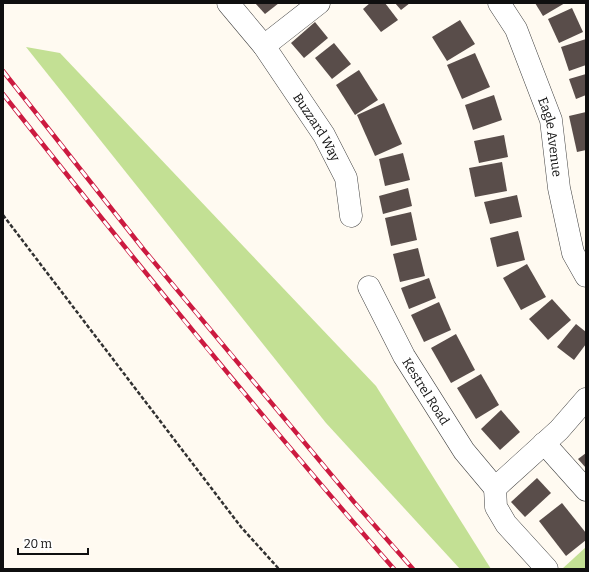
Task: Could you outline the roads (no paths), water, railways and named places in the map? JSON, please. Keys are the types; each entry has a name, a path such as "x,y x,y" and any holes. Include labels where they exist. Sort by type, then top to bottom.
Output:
{"street":[{"name":"Buzzard Way","path":"228,3 264,46 324,135 346,178 351,216"},
{"path":"264,46 320,3"},
{"name":"Eagle Avenue","path":"499,3 516,29 551,120 559,188 573,253 586,276"},
{"name":"Kestrel Road","path":"370,287 404,356 464,451 495,488"},
{"path":"547,569 506,524 496,507 495,488 559,430 586,399"},
{"path":"544,443 586,490"}],"railway":[{"path":"3,71 144,250 354,502 413,569"},
{"path":"3,94 196,334 394,569"}]}
